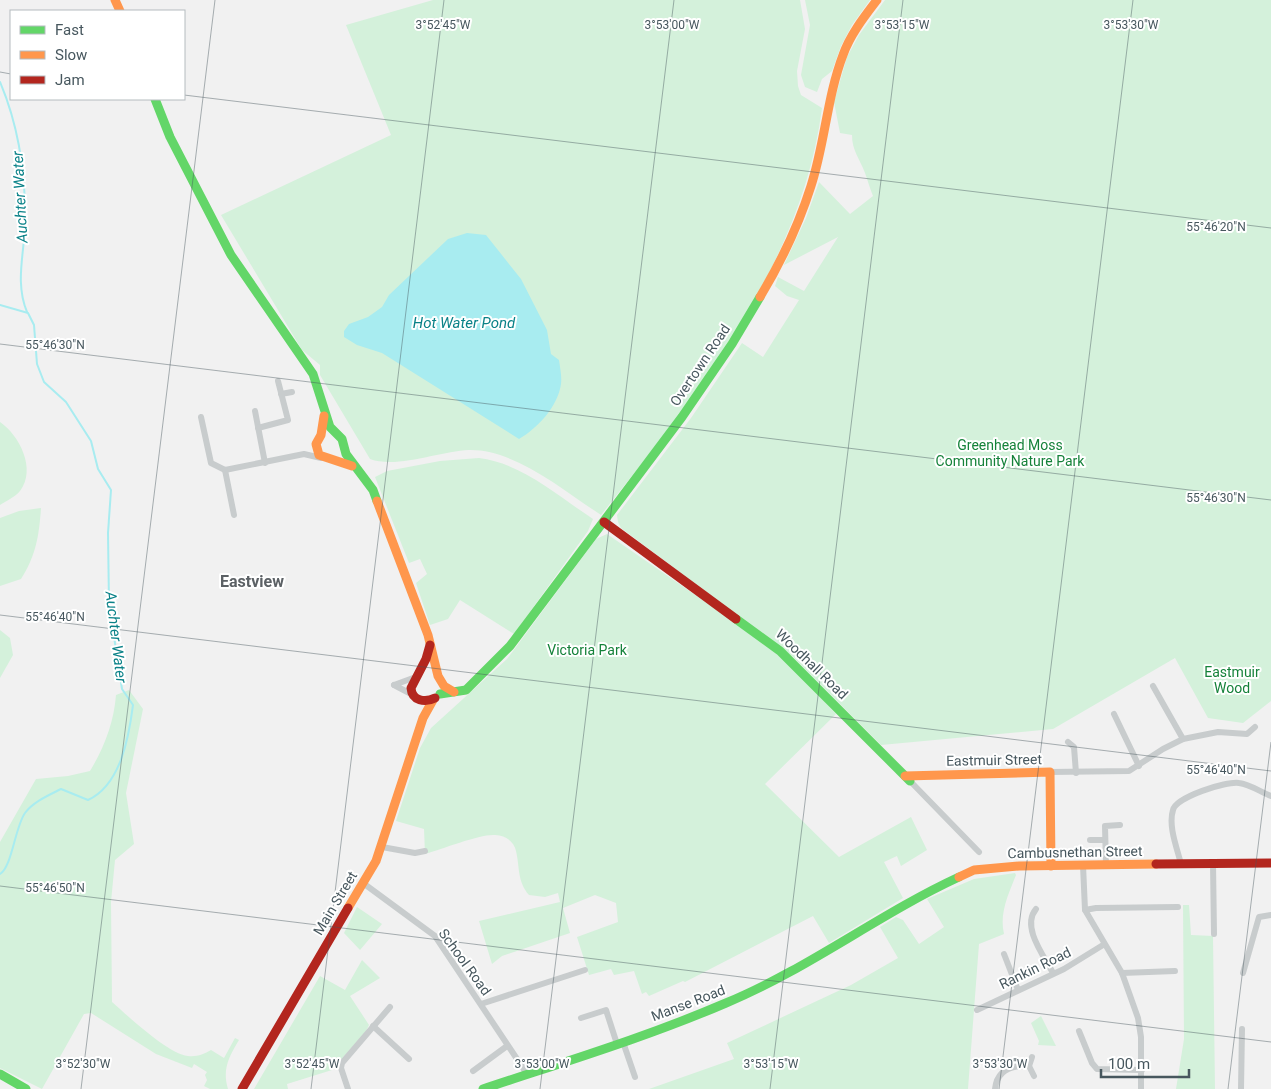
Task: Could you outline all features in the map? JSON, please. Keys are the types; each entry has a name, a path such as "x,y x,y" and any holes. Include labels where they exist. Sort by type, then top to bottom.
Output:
{"main road":[{"name":"Overtown Road","path":"436,697 466,690 510,646 682,417 721,360 778,267 794,231 812,184 829,103 843,54 857,27 877,0"},
{"path":"155,100 170,137 231,255 302,358 318,385 330,427 343,442 343,450 337,458 330,460 322,458 317,452 316,444 321,435 324,410"},
{"path":"321,435 331,432 336,434"},
{"path":"343,450 376,497 430,644 439,678 444,686 455,692"},
{"path":"337,458 359,471"},
{"name":"Woodhall Road","path":"604,522 780,651 908,779"},
{"path":"423,718 423,711 411,687 427,658 430,644"},
{"path":"416,675 429,671 439,678"},
{"path":"416,697 425,702 436,697 439,678"},
{"name":"Main Street","path":"242,1089 363,883 382,847 423,718 436,697"},
{"name":"Eastmuir Street","path":"908,779 1050,772 1051,866"},
{"name":"Cambusnethan Street","path":"890,914 954,878 974,870 1010,866 1271,863"},
{"name":"Manse Road","path":"483,1089 620,1043 727,1003 827,952 890,914"},
{"path":"0,1074 26,1089"}],"street":[{"path":"258,428 288,420 278,381"},
{"path":"282,394 292,392"},
{"path":"255,410 265,463"},
{"path":"201,417 211,463 225,470 304,454 322,458"},
{"path":"304,454 316,444"},
{"path":"225,470 234,515"},
{"path":"416,675 394,685 416,697"},
{"path":"1153,686 1184,739"},
{"path":"1114,714 1139,766"},
{"path":"1050,772 1122,772 1139,766 1163,749 1184,739 1218,732 1247,734 1255,727"},
{"path":"1068,742 1074,747 1076,773"},
{"name":"Woodhall Road","path":"908,779 979,852"},
{"path":"1181,864 1171,820 1172,810 1178,803 1214,787 1232,782 1242,783 1271,796"},
{"path":"1106,865 1105,826 1120,825"},
{"path":"1090,840 1105,840"},
{"path":"382,847 415,853 425,851"},
{"path":"1213,864 1214,934"},
{"path":"1082,865 1085,910 1122,973 1138,1018 1142,1037 1141,1089"},
{"name":"School Road","path":"363,883 434,936 527,1074"},
{"path":"1085,910 1096,908 1178,907"},
{"path":"1036,909 1031,915 1032,932 1053,973"},
{"path":"1242,974 1259,916 1271,915"},
{"name":"Rankin Road","path":"977,1010 1053,973 1104,945"},
{"path":"1004,954 1018,990"},
{"path":"481,1004 585,970"},
{"path":"1122,973 1175,971"},
{"path":"348,1089 342,1073 342,1063 390,1008"},
{"path":"581,1018 606,1010 634,1074 624,1074"},
{"path":"373,1026 409,1059"},
{"path":"1241,1089 1242,1029"},
{"path":"1079,1031 1092,1063 1097,1069 1142,1070"},
{"path":"473,1071 507,1046"},
{"path":"1032,1057 1029,1066 1034,1076"},
{"path":"999,1064 1004,1070"},
{"path":"995,1089 997,1078 1004,1070 1016,1066 1029,1066"}],"green space":[{"path":"433,0 800,0 805,29 797,71 798,86 801,95 822,108 811,165 793,221 769,274 740,325 708,375 601,515 538,473 504,456 469,450 406,461 381,462 370,459 320,375 320,365 302,350 221,215 391,135 346,25"},
{"path":"805,0 870,0 852,25 841,46 832,71 822,79 817,92 805,87 801,75 810,25"},
{"name":"Greenhead Moss Community Nature Park","path":"885,0 1271,0 1271,701 1243,723 1208,718 1175,658 1053,729 881,745 793,657 621,528 618,522 617,515 691,418 742,343 763,357 799,300 787,296 775,286 778,277 804,291 838,237 784,265 806,218 819,182 850,214 873,196 855,150 852,135 840,133 834,102 847,57 859,35"},
{"path":"0,422 14,435 24,453 27,473 20,491 0,505"},
{"path":"479,458 510,466 524,473 593,519 588,531 514,634 460,600 448,619 430,625 416,583 427,574 420,559 409,563 375,477 387,471 440,461"},
{"path":"41,508 36,545 26,570 21,579 0,586 0,518 19,511"},
{"name":"Victoria Park","path":"607,534 746,630 789,664 836,714 765,784 839,857 911,817 927,850 901,866 897,856 884,862 903,898 829,943 813,916 685,982 683,981 649,996 646,992 642,994 634,971 614,975 611,969 589,975 577,937 618,922 616,903 595,895 563,908 570,933 502,956 492,964 479,921 560,902 558,893 545,897 529,895 522,885 515,847 505,837 493,835 478,837 425,854 424,829 396,821 420,748 431,728 507,659 596,539"},
{"path":"0,630 10,638 13,655 0,678"},
{"path":"129,690 143,709 126,793 134,844 115,860 111,902 112,1002 148,1034 180,1054 194,1056 211,1050 224,1058 235,1038 239,1040 226,1069 228,1089 210,1089 204,1086 207,1080 205,1075 207,1072 194,1064 192,1068 156,1054 91,1013 84,1014 42,1089 0,1068 0,842 36,779 68,776 90,771 108,734 116,695"},
{"path":"1015,873 1016,875 1004,911 1004,934 979,944 968,1089 649,1089 734,1059 727,1043 851,985 898,958 880,927 896,917 903,920 919,944 944,927 927,899 974,879"},
{"path":"1183,905 1189,905 1191,935 1213,936 1215,1089 1176,1089 1184,1039"},
{"path":"357,907 382,924 360,950 344,933"},
{"path":"362,960 380,978 350,996 369,1025 366,1031 332,1070 287,1084 288,1089 254,1089 320,976 345,990"},
{"path":"1041,1016 1056,1046 1038,1045 1039,1041 1031,1023"}],"water":[{"name":"Hot Water Pond","path":"467,233 486,235 521,279 547,330 551,354 559,360 561,381 556,400 540,423 519,439 382,353 357,345 344,337 344,331 349,324 368,317 382,307 389,295 448,239"}],"waterway":[{"name":"Auchter Water","path":"0,82 17,134 23,171 25,225 21,290 27,312"},
{"name":"Auchter Water","path":"0,305 28,313 34,325 37,364 44,382 66,402 91,441 98,469 111,490 108,533 109,604 122,689 133,705 126,745 116,772 108,783 99,793 88,800 61,789 32,805 22,819 8,863 0,874"}],"traffic: fast":[{"path":"155,100 170,137 231,255 313,374 330,427 342,439 346,454 373,490 377,501"},
{"path":"440,694 466,690 510,646 682,417 732,344 760,297"},
{"path":"736,619 780,651 910,781"},
{"path":"483,1089 636,1038 726,1003 786,974 900,908 959,877"},
{"path":"0,1074 26,1089"}],"traffic: slow":[{"path":"115,0 120,10"},
{"path":"760,297 789,243 806,200 816,170 833,87 843,55 853,33 877,0"},
{"path":"324,416 321,435 316,444 319,455 352,466"},
{"path":"377,501 428,635 438,676 444,686 454,692"},
{"path":"348,908 376,861 423,718 433,700"},
{"path":"905,776 1050,772 1051,866"},
{"path":"959,877 974,870 1019,866 1156,864"}],"traffic: jam":[{"path":"604,522 736,619"},
{"path":"430,645 426,659 411,688 414,696 420,700 435,698"},
{"path":"1156,864 1271,863"},
{"path":"242,1089 348,908"}],"district":[{"name":"Eastview","path":"252,581"}],"park label":[{"name":"Eastmuir Wood","path":"1232,680"}]}
